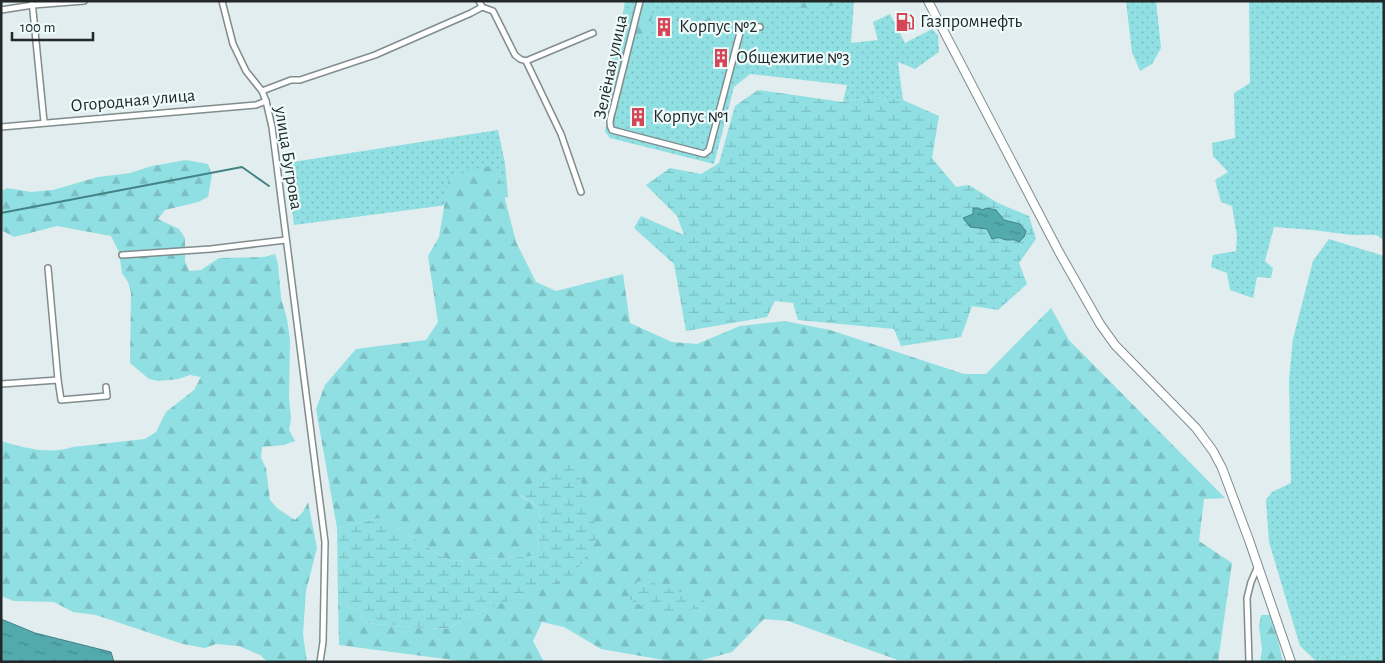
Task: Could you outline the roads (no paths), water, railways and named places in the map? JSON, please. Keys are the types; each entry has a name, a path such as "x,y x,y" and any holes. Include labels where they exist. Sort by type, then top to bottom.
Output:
{"street":[{"path":"1,10 32,3 84,1"},
{"name":"улица Бугрова","path":"222,1 233,44 246,71 262,91 272,127 325,542 323,642 320,662"},
{"path":"479,1 482,7 493,11 515,55 520,59 526,60 593,33"},
{"name":"Зелёная улица","path":"640,1 610,128 704,154 709,150 742,24 760,28"},
{"path":"928,1 1059,252 1100,324 1115,345 1196,428 1213,451 1228,483 1291,662"},
{"path":"32,3 44,122"},
{"path":"262,91 291,80 300,80 375,55 482,7"},
{"path":"526,60 561,134 580,192"},
{"name":"Огородная улица","path":"1,127 256,105 266,102"},
{"path":"122,255 211,249 286,240"},
{"path":"48,268 61,400 107,396 106,387"},
{"path":"1,384 58,380"},
{"path":"1249,662 1248,598 1251,582 1258,566"}],"water":[{"path":"973,208 996,210 1004,220 1020,224 1026,231 1024,237 1019,242 999,238 992,239 987,229 970,227 963,218 973,214"},
{"path":"1,619 35,633 111,652 114,662 1,662"}],"waterway":[{"path":"1,213 242,167 269,186"}],"place":[{"name":"Газпромнефть","path":"905,22"},
{"name":"Корпус №2","path":"664,27"},
{"name":"Общежитие №3","path":"721,58"},
{"name":"Корпус №1","path":"638,117"}]}
